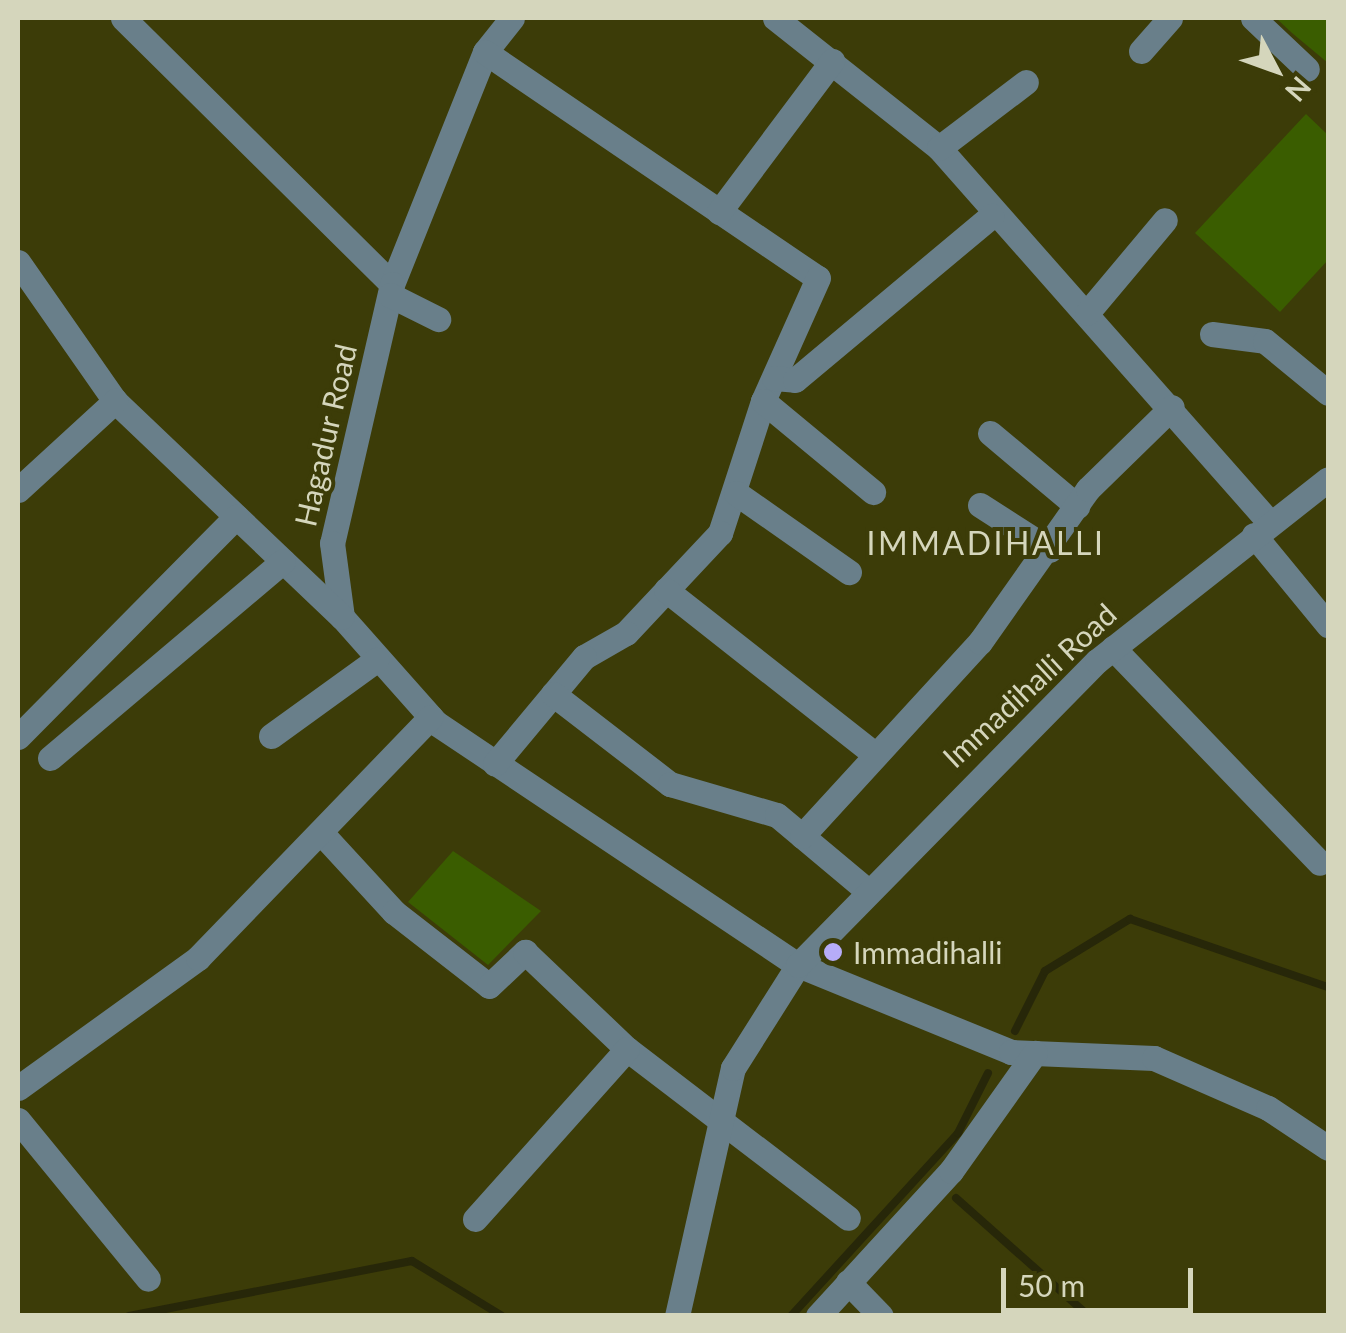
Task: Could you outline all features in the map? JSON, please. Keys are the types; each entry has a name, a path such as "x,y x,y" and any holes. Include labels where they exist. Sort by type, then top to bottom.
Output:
{"street":[{"path":"123,18 391,290 438,319"},
{"name":"Hagadur Road","path":"342,617 332,543 391,290 485,52 512,18"},
{"path":"775,18 940,148 991,216 1172,407 1328,625"},
{"path":"1141,51 1170,18"},
{"path":"1254,18 1307,68"},
{"path":"485,52 818,278 768,389 720,532 666,590 553,694 495,764"},
{"path":"718,212 832,62"},
{"path":"940,148 1026,82"},
{"path":"768,389 795,380 991,216"},
{"path":"1086,314 1165,220"},
{"path":"18,262 116,401 342,617 430,718 495,764 798,965 1035,1053 1154,1058 1268,1108 1328,1148"},
{"path":"1212,334 1264,342 1328,393"},
{"path":"768,389 873,492"},
{"path":"18,490 116,401"},
{"path":"802,836 876,756 1050,550 1077,506 1172,407"},
{"path":"990,433 1077,506"},
{"name":"Immadihalli Road","path":"677,1316 734,1068 798,965 868,890 1113,648 1328,479"},
{"path":"736,492 850,572"},
{"path":"980,505 1050,550"},
{"path":"18,737 236,517"},
{"path":"50,758 283,561"},
{"path":"666,590 876,756"},
{"path":"1113,648 1320,863"},
{"path":"271,736 376,660"},
{"path":"553,694 670,784 777,815 868,890"},
{"path":"18,1088 198,958 325,836 430,718"},
{"path":"325,836 394,912 489,986 525,952 627,1050 724,1116 848,1218"},
{"path":"475,1219 627,1050"},
{"path":"818,1316 951,1171 1035,1053"},
{"path":"18,1120 148,1279"},
{"path":"848,1282 881,1316"}],"building":[{"path":"1276,18 1328,18 1328,63 1292,33"},
{"path":"1306,114 1328,135 1328,260 1280,312 1195,233"},
{"path":"453,851 541,911 488,965 408,902"}],"waterway":[{"path":"1015,1031 1045,971 1130,919 1328,987"},
{"path":"791,1316 958,1133 988,1073"},
{"path":"956,1198 1089,1316"},
{"path":"129,1316 412,1261 502,1316"}],"place":[{"name":"Immadihalli","path":"833,952"}],"district":[{"name":"IMMADIHALLI","path":"986,543"}]}
